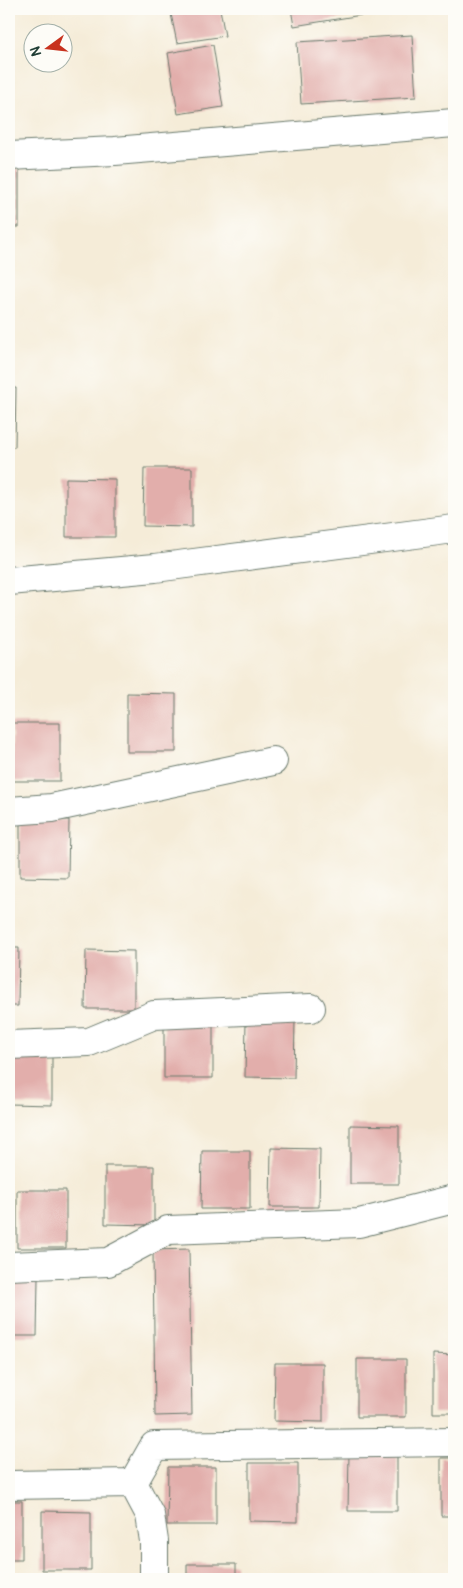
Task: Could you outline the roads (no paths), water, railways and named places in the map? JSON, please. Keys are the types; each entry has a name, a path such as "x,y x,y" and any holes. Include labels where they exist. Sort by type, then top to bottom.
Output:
{"street":[{"path":"9,156 115,150 454,122"},
{"path":"9,581 155,568 454,529"},
{"path":"9,811 52,808 273,762"},
{"path":"9,1045 89,1042 154,1015 311,1008"},
{"path":"9,1266 108,1262 168,1230 359,1223 454,1199"},
{"path":"133,1483 154,1446 454,1442"},
{"path":"9,1485 133,1483"},
{"path":"133,1483 150,1515 154,1542 154,1579"}]}
